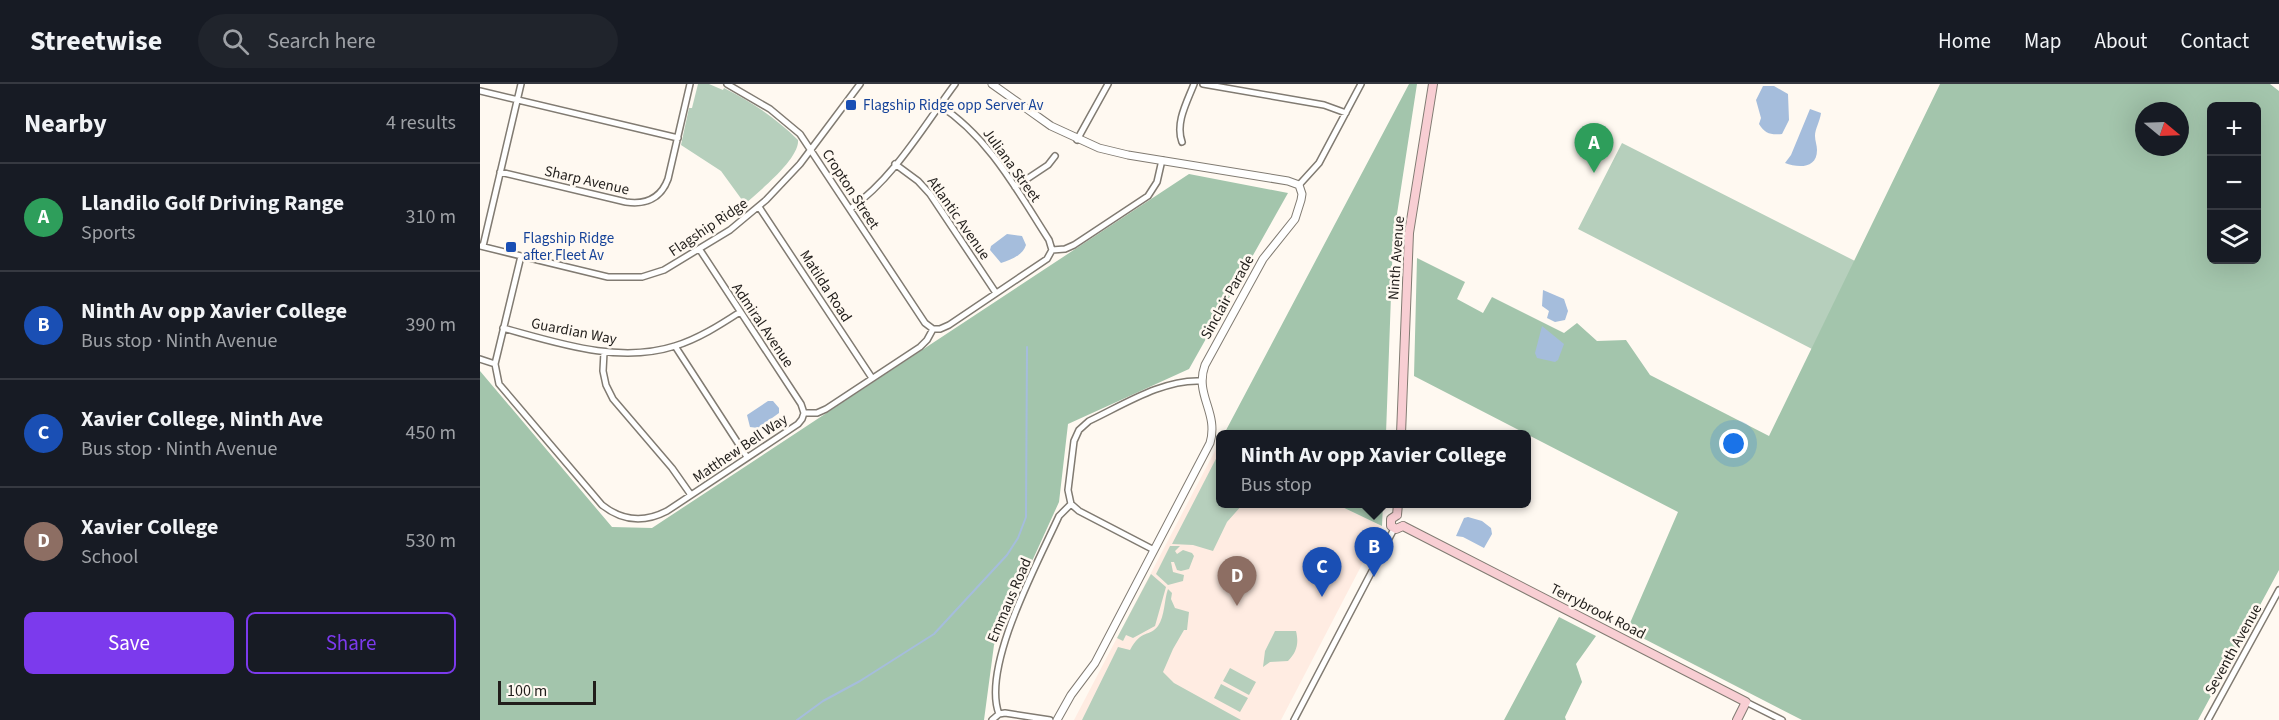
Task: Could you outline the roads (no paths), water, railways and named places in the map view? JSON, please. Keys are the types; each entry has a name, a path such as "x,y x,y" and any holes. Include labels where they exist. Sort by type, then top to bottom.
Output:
{"main road":[{"name":"Ninth Avenue","path":"1401,430 1409,233 1433,84"},
{"path":"1397,515 1398,508"},
{"path":"1397,515 1404,520 1400,529 1394,529 1390,521 1397,515"},
{"name":"Terrybrook Road","path":"1403,526 1746,702"},
{"path":"1737,720 1746,702"}],"street":[{"path":"481,246 520,84"},
{"name":"Sharp Avenue","path":"500,172 626,202 640,203 655,198 665,186 690,84"},
{"name":"Cropton Street","path":"727,84 761,103 800,134 925,323 933,329"},
{"name":"Flagship Ridge","path":"481,246 608,277 631,278 664,270 700,250 759,207 789,177 860,84"},
{"path":"850,209 875,189 955,84"},
{"path":"992,84 1038,118 1077,140 1112,152 1288,180 1299,185 1316,168 1361,84"},
{"path":"1077,140 1108,84"},
{"path":"1182,142 1179,134 1181,121 1194,84"},
{"path":"1203,84 1324,105 1346,113"},
{"path":"480,91 678,138"},
{"name":"Juliana Street","path":"939,105 964,124 985,145 1049,240 1052,250"},
{"path":"1015,187 1048,165 1055,156"},
{"name":"Matthew Bell Way","path":"495,364 496,377 504,392 602,505 609,511 629,519 657,516 798,424 804,413 822,411 920,347 933,329 949,325 1047,260 1052,250 1065,249 1074,245 1148,196 1157,182 1162,160"},
{"name":"Atlantic Avenue","path":"895,164 918,181 930,194 996,293"},
{"name":"Sinclair Parade","path":"1201,381 1205,365 1263,258 1295,219 1302,194 1299,185"},
{"name":"Matilda Road","path":"759,207 872,378"},
{"name":"Admiral Avenue","path":"700,250 801,404 804,413"},
{"path":"480,359 495,364 521,256"},
{"name":"Guardian Way","path":"503,328 603,352 642,352 675,346 704,334 740,312"},
{"path":"675,346 747,457"},
{"path":"603,352 606,386 613,399 672,468 691,495"},
{"path":"1057,720 1071,694 1095,663 1154,550 1205,452 1212,435 1213,421 1204,398 1201,381 1181,381 1168,384 1084,425 1076,436 1072,448 1068,490 1071,504 1079,511 1154,550"},
{"name":"Emmaus Road","path":"999,714 994,699 1002,645 1059,516 1071,504"},
{"path":"1294,720 1394,529"},
{"name":"Seventh Avenue","path":"2208,720 2279,590"},
{"name":"Terrybrook Road","path":"1746,702 1782,720"},
{"path":"992,720 999,714 1050,720"}],"water":[{"path":"1763,86 1774,86 1788,94 1789,120 1782,134 1769,133 1759,124 1761,118 1756,100"},
{"path":"1810,109 1821,113 1815,133 1817,150 1814,161 1806,166 1785,163 1791,155"},
{"path":"1007,234 1022,236 1026,245 1013,259 1001,263 990,250 991,246"},
{"path":"1543,290 1564,299 1568,311 1565,320 1555,322 1547,318 1549,311 1542,306"},
{"path":"1542,326 1564,344 1555,362 1537,358 1535,353"},
{"path":"768,401 773,401 779,408 779,413 758,428 750,427 747,415"},
{"path":"1464,518 1482,521 1491,528 1492,534 1484,548 1463,537 1456,536"}],"waterway":[{"path":"797,720 823,701 860,681 934,634 1007,555 1018,538 1026,517 1027,347"}],"place":[{"name":"Flagship Ridge opp Server Av","path":"851,105"},
{"name":"Llandilo Golf Driving Range","path":"1594,173"},
{"name":"Flagship Ridge after Fleet Av","path":"511,247"},
{"name":"Ninth Av opp Xavier College","path":"1374,577"},
{"name":"Xavier College, Ninth Ave","path":"1322,597"},
{"name":"Xavier College","path":"1237,606"}]}
